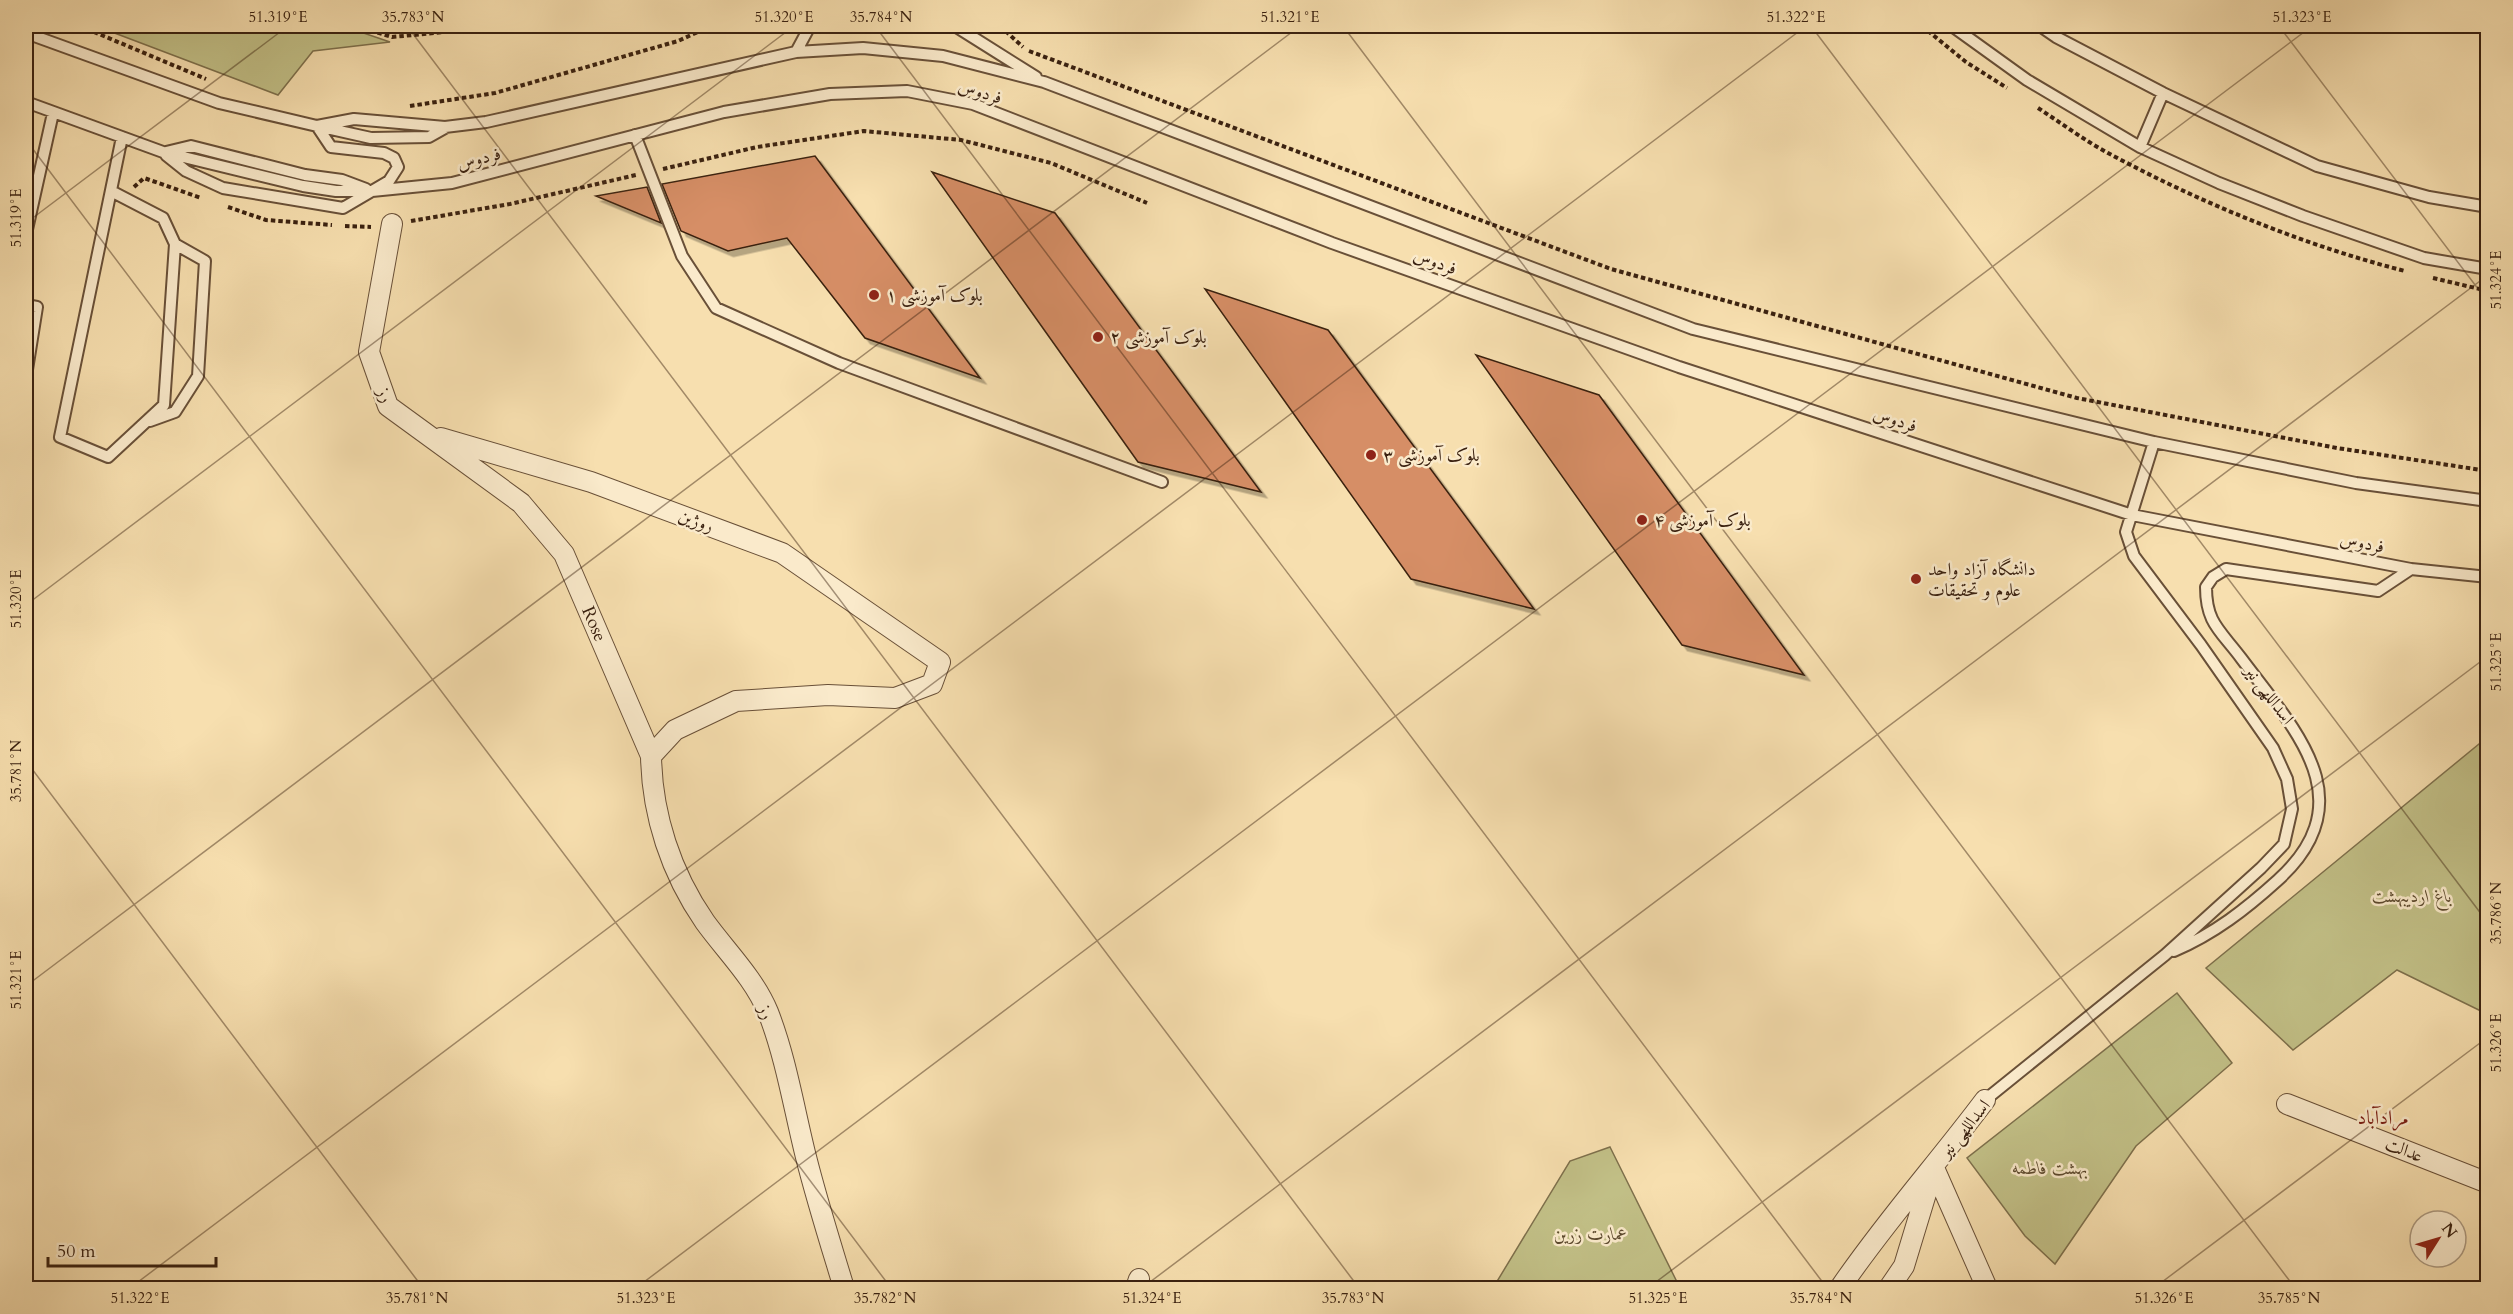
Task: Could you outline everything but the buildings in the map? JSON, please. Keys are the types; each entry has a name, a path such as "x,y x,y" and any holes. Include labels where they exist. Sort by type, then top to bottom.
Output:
{"street":[{"name":"رز","path":"392,224 369,352 388,406 521,503"},
{"name":"روژین","path":"426,434 591,482 782,553 940,662 932,684 895,698 828,695 736,700 675,730 651,756"},
{"name":"Rose","path":"521,503 564,554 651,756"},
{"name":"رز","path":"651,756 651,789 670,859 704,920 756,989 768,1011 785,1068 810,1174 844,1288"},
{"name":"اسداللهی نیر","path":"1840,1288 1869,1245 1934,1168 1985,1100"},
{"name":"عدالت","path":"2287,1104 2487,1183"},
{"name":"اسداللهی نیر","path":"1889,1288 1904,1266 1934,1168"},
{"path":"1934,1168 1987,1288"}],"lane":[{"path":"796,52 810,26"},
{"path":"955,26 1044,82"},
{"path":"1952,26 2027,80 2140,147 2219,183 2303,216 2424,258 2487,269"},
{"path":"2040,26 2056,37 2163,93 2317,166 2429,197 2487,207"},
{"path":"26,33 219,103 317,126 371,138 429,136 445,128"},
{"name":"فردوس","path":"445,128 506,118 796,52 863,48 943,56 1044,82 1694,329 2154,442 2356,483 2487,501"},
{"name":"فردوس","path":"163,152 303,186 336,191 372,191 452,183 724,112 830,94 907,91 973,104 1332,243 1679,367 2132,515 2411,570 2487,577"},
{"path":"2140,147 2163,93"},
{"path":"26,102 163,152 186,171 223,188 343,208 389,181 398,167 394,158 384,153 331,147 317,126"},
{"path":"26,234 53,112"},
{"path":"317,126 354,118 445,128"},
{"path":"635,135 682,256 716,308 839,363 1162,482"},
{"path":"111,191 163,218 175,244 164,405 108,457 60,437 122,137"},
{"path":"144,423 175,412 198,376 205,261 175,244"},
{"path":"26,305 37,307 26,376"},
{"name":"اسداللهی نیر","path":"1985,1100 2165,955 2261,868 2284,844 2292,809 2287,779 2273,748 2201,645 2134,556 2126,532 2154,442"},
{"name":"اسداللهی نیر","path":"2165,955 2197,942 2244,910 2300,860 2313,834 2321,796 2315,771 2298,734 2210,620 2206,587 2213,577 2226,569 2378,591 2411,570"}],"path":[{"path":"80,26 208,79"},
{"path":"356,26 392,37 509,26"},
{"path":"401,107 495,93 678,41 711,26"},
{"path":"1000,26 1026,50 1611,269 2078,398 2337,448 2487,471"},
{"path":"221,205 266,220 374,228 510,204 757,147 864,131 961,140 1051,164 1147,203"},
{"path":"137,205 134,187 144,178 210,201"}],"green space":[{"path":"96,26 343,26 390,42 313,51 278,95"},
{"name":"باغ اردیبهشت","path":"2479,744 2488,754 2487,1014 2397,970 2293,1050 2206,968"},
{"name":"بهشت فاطمه","path":"2177,993 2232,1063 2136,1146 2055,1264 2025,1236 1967,1158"},
{"name":"عمارت زرین","path":"1610,1147 1680,1288 1493,1288 1570,1161"}],"place":[{"name":"بلوک آموزشی ۱","path":"874,295"},
{"name":"بلوک آموزشی ۲","path":"1098,337"},
{"name":"بلوک آموزشی ۳","path":"1371,455"},
{"name":"بلوک آموزشی ۴","path":"1642,520"},
{"name":"دانشگاه آزاد واحد علوم و تحقیقات","path":"1916,579"}],"district":[{"name":"مرادآباد","path":"2383,1117"}]}
